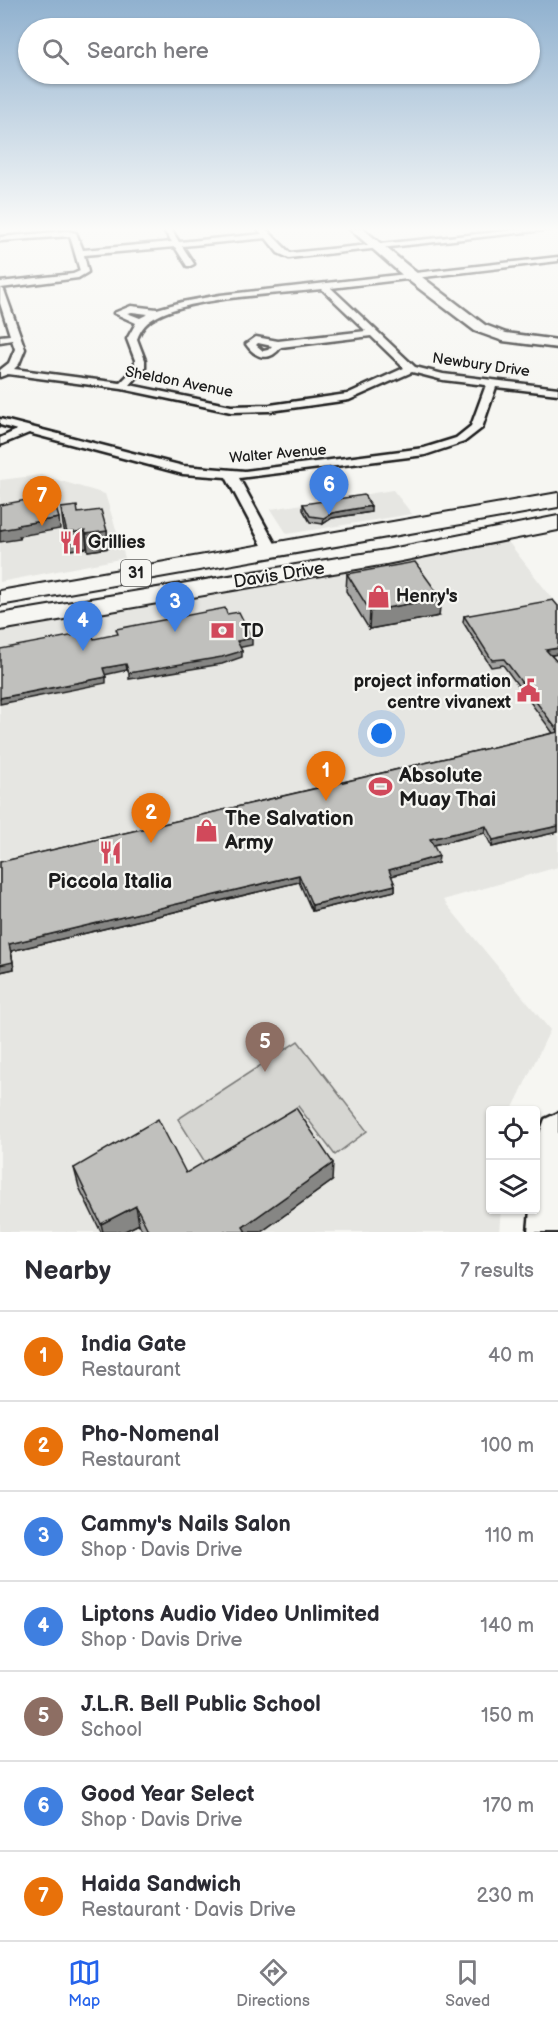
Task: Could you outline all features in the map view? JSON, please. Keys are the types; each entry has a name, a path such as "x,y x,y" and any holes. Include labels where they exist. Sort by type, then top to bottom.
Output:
{"main road":[{"name":"Davis Drive","path":"0,598 558,500"},
{"name":"Davis Drive","path":"0,622 386,557 558,524"}],"street":[{"path":"122,386 135,375 141,365 141,359 132,339 134,332 141,322 158,312 209,300 329,286"},
{"path":"425,286 480,328 503,337 558,344"},
{"name":"Newbury Drive","path":"325,287 411,369 492,384 558,391"},
{"path":"0,290 20,349 19,356 3,374"},
{"path":"141,322 119,313 128,309 158,312"},
{"path":"255,339 278,344 372,333"},
{"path":"0,339 15,337"},
{"name":"Sheldon Avenue","path":"3,374 122,386 217,408 257,409 349,396 366,391 411,369"},
{"name":"Walter Avenue","path":"0,422 183,470 231,475 263,474 425,451 460,440 476,428 492,384"},
{"path":"0,442 27,430"},
{"path":"231,475 271,549"},
{"path":"548,1232 553,1148 558,1132"}],"shaded area":[{"path":"41,475 105,494 125,558 0,582 0,480"},
{"path":"393,490 412,514 287,534 271,509"},
{"path":"506,539 558,606 558,867 443,900 550,1030 514,1106 486,1106 486,1214 501,1214 499,1232 0,1232 0,628"},
{"path":"298,1041 367,1131 335,1155 298,1106 208,1167 178,1119"}],"building":[{"path":"52,495 59,518 0,530 0,505"},
{"path":"364,495 371,506 332,513 324,518 310,516 303,504"},
{"path":"77,506 78,513 101,510 107,531 86,534 85,531 67,533 61,508"},
{"path":"415,562 441,598 370,611 347,574"},
{"path":"553,600 558,606 558,648 546,650 558,663 558,731 504,659 492,660 464,616"},
{"path":"225,608 227,614 239,612 252,638 237,641 242,651 222,657 129,673 126,664 103,668 106,677 0,698 0,649 91,632 94,639 118,634 116,629"},
{"path":"558,732 558,826 493,840 486,826 430,839 439,856 389,870 395,885 312,905 299,875 9,944 13,962 0,965 0,862"},
{"path":"296,1108 333,1163 243,1227 246,1232 149,1232 136,1206 101,1224 74,1168 158,1119 186,1173"}],"place":[{"name":"Good Year Select","path":"329,515"},
{"name":"Haida Sandwich","path":"42,526"},
{"name":"Grillies","path":"70,542"},
{"name":"Henry's","path":"378,596"},
{"name":"TD","path":"223,631"},
{"name":"Cammy's Nails Salon","path":"175,632"},
{"name":"Liptons Audio Video Unlimited","path":"83,651"},
{"name":"project information centre vivanext","path":"529,691"},
{"name":"Absolute Muay Thai","path":"381,787"},
{"name":"India Gate","path":"326,801"},
{"name":"The Salvation Army","path":"207,830"},
{"name":"Pho-Nomenal","path":"151,843"},
{"name":"Piccola Italia","path":"110,853"},
{"name":"J.L.R. Bell Public School","path":"265,1072"}]}
